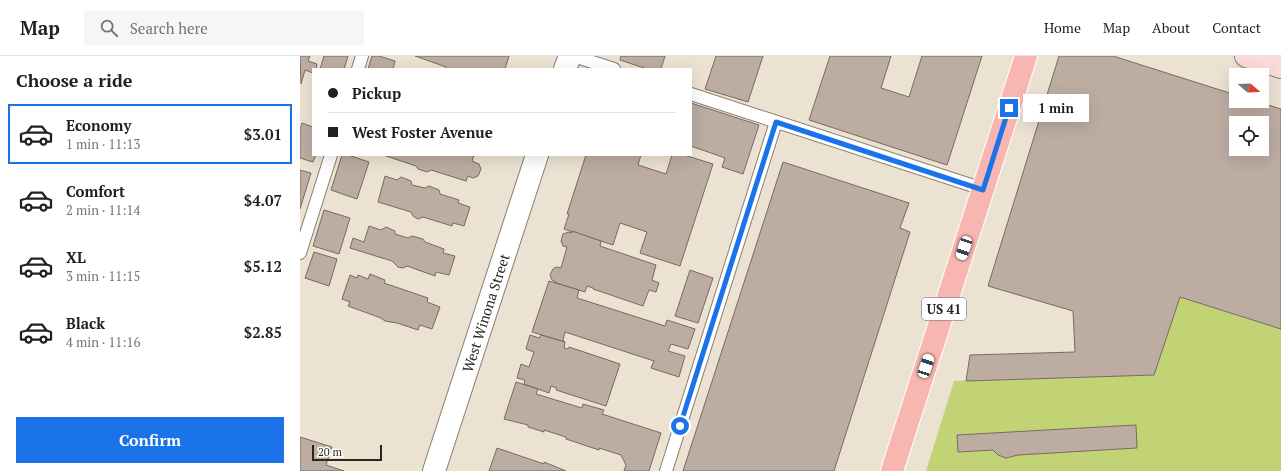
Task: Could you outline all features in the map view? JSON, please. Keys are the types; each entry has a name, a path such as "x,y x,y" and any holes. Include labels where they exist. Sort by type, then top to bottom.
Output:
{"main road":[{"name":"US 41","path":"892,471 1026,56"},
{"path":"1246,56 1281,67"}],"street":[{"path":"565,68 570,56"},
{"name":"West Winona Street","path":"434,471 537,156"}],"lane":[{"path":"358,68 362,56"},
{"path":"574,56 611,68"},
{"path":"692,94 983,190"},
{"path":"666,471 776,122"},
{"path":"300,253 331,156"}],"green space":[{"path":"1180,297 1281,329 1281,471 926,471 954,381 1154,375"}],"building":[{"path":"300,56 310,56 308,61 317,64 316,68 312,68 312,73 305,70 301,84"},
{"path":"324,56 348,56 344,68 320,68"},
{"path":"372,56 379,56 395,61 393,68 368,68"},
{"path":"415,56 509,56 505,68 446,67"},
{"path":"621,56 665,56 661,68 644,68 620,60"},
{"path":"716,56 763,56 748,102 705,89"},
{"path":"830,56 891,56 881,88 909,97 922,56 982,56 947,165 809,120"},
{"path":"1059,56 1113,56 1229,93 1229,108 1269,108 1269,105 1281,109 1281,329 1180,297 1154,375 966,381 970,355 1075,352 1073,311 988,286"},
{"path":"692,103 759,125 743,174 722,167 725,158 692,146"},
{"path":"302,123 312,127 312,156 316,156 313,162 300,158 300,130"},
{"path":"342,156 351,156 369,162 357,199 331,190"},
{"path":"386,156 474,156 472,161 479,164 481,169 478,176 473,178 468,176 466,181 431,170 427,172 418,169 416,166"},
{"path":"586,156 641,156 638,165 666,174 672,156 687,156 713,164 680,266 640,253 647,232 620,223 613,245 564,229 569,214 567,214"},
{"path":"783,162 909,203 900,228 910,232 834,471 683,471"},
{"path":"300,170 311,173 300,209"},
{"path":"385,176 397,180 401,177 411,181 412,185 425,188 429,186 439,190 440,194 459,200 458,203 470,207 464,226 453,223 452,226 423,217 418,219 413,216 411,212 378,202"},
{"path":"324,210 350,218 339,254 313,246"},
{"path":"369,226 381,230 386,227 395,231 395,234 408,238 412,236 423,239 425,242 444,249 443,253 455,256 449,275 436,272 435,276 407,266 403,268 398,267 392,261 350,248 353,238 364,242"},
{"path":"572,231 601,241 600,246 656,265 652,280 659,283 656,292 649,290 643,306 587,286 585,292 556,283 552,280 550,275 556,267 561,268 567,247 563,246 561,241 563,234 569,232 572,233"},
{"path":"314,252 337,259 329,286 305,278"},
{"path":"690,270 713,278 698,323 675,316"},
{"path":"370,274 385,280 384,283 428,298 427,302 440,307 432,329 420,325 418,330 397,323 385,321 381,318 348,306 350,302 342,299 350,275 357,278 358,275 368,279"},
{"path":"549,281 579,290 577,298 665,326 667,320 695,329 688,349 671,344 668,351 685,356 679,377 651,368 654,361 565,332 563,340 565,342 532,332"},
{"path":"530,335 539,338 541,335 565,342 564,348 568,349 569,347 620,364 606,406 556,390 557,388 551,386 549,393 524,384 525,380 517,378 521,364 529,367 534,352 526,349"},
{"path":"516,382 538,389 536,394 582,408 583,404 604,410 602,414 661,433 649,471 624,471 626,465 621,455 599,448 599,450 566,439 566,437 544,430 544,432 528,427 528,425 504,419"},
{"path":"1136,425 1137,448 1018,455 1006,458 998,455 993,450 958,452 957,435"},
{"path":"300,437 332,447 326,465 344,471 300,471"},
{"path":"497,448 544,464 544,462 566,471 489,471"}],"route":[{"path":"680,426 776,122 983,190 1009,108"}]}
